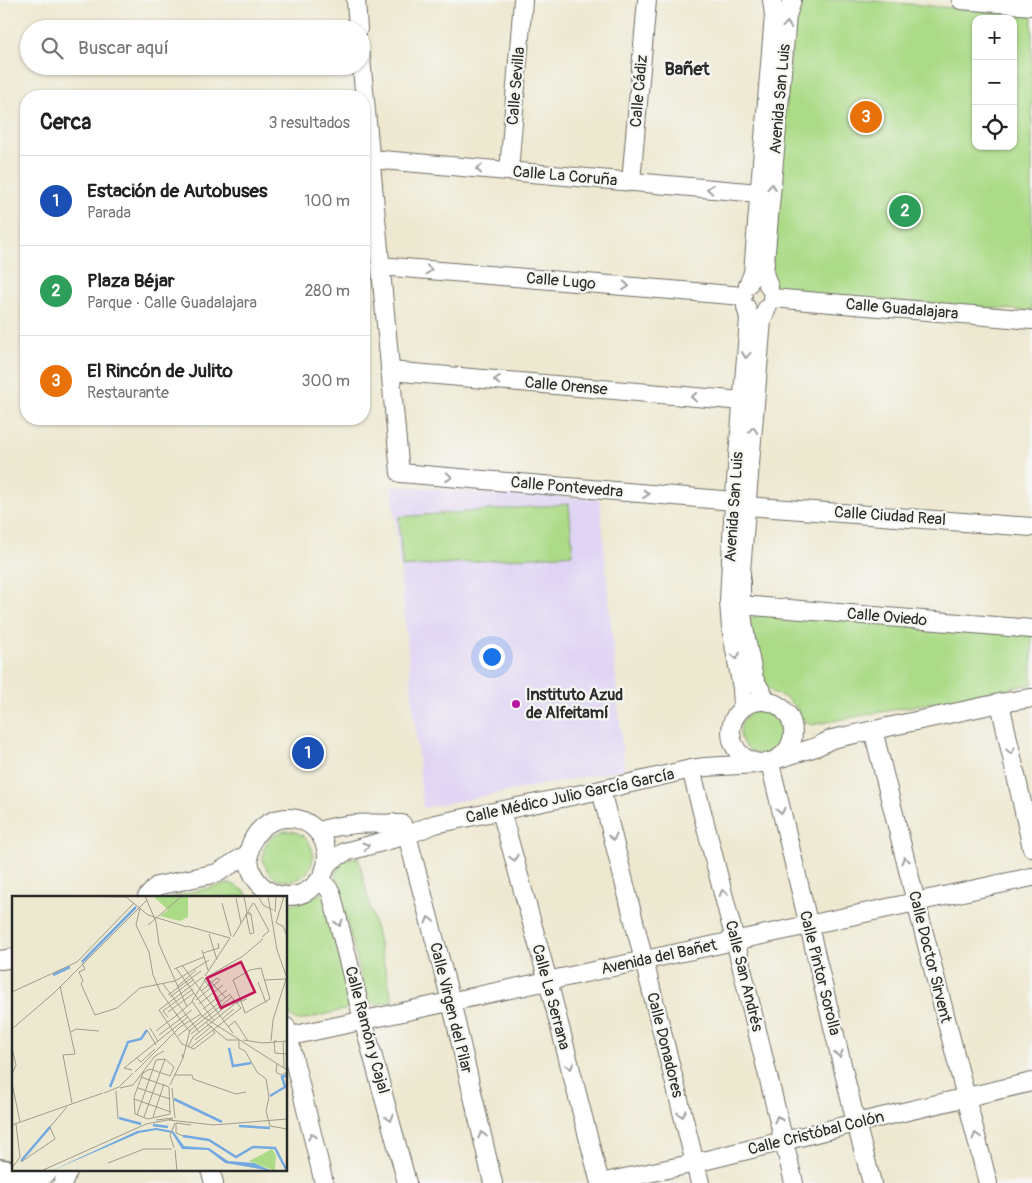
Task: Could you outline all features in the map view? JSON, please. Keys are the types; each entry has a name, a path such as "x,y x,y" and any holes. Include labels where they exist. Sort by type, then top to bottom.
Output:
{"main road":[{"path":"0,1172 40,1177"}],"street":[{"path":"356,0 357,20"},
{"name":"Calle Sevilla","path":"509,171 523,0"},
{"name":"Calle Cádiz","path":"631,182 647,0"},
{"name":"Avenida San Luis","path":"767,701 754,679 744,628 741,605 741,504 743,401 749,318 745,296 753,273 774,15 772,0"},
{"path":"776,0 790,0"},
{"name":"Avenida San Luis","path":"744,706 731,628 729,602 762,320 769,297 764,273 790,0"},
{"path":"961,0 1032,6"},
{"path":"363,75 364,90"},
{"path":"370,149 390,371"},
{"name":"Calle La Coruña","path":"371,159 759,193"},
{"name":"Calle Lugo","path":"380,266 745,296"},
{"path":"758,282 764,283 769,297 762,311 757,312 751,310 745,296 753,283 758,282"},
{"name":"Calle Guadalajara","path":"769,297 1032,320"},
{"name":"Calle Orense","path":"390,371 743,401"},
{"name":"Calle Pontevedra","path":"390,371 400,473 741,504"},
{"name":"Calle Ciudad Real","path":"741,504 1032,526"},
{"name":"Calle Oviedo","path":"741,605 1032,629"},
{"name":"Calle Médico Julio García García","path":"324,871 345,852 407,835 435,824 698,768 769,762 816,747 832,739 1000,703 1032,698"},
{"path":"755,701 767,701 779,705 788,713 793,725 794,737 792,743 789,749 769,762 746,760 736,751 731,740 731,728 735,716 744,706 755,701"},
{"path":"1000,703 1032,848"},
{"name":"Calle Médico Julio García García","path":"793,725 808,736 832,739"},
{"name":"Calle Doctor Sirvent","path":"873,730 988,1183"},
{"name":"Calle Médico Julio García García","path":"698,768 724,756 731,740"},
{"name":"Calle Pintor Sorolla","path":"769,762 872,1183"},
{"name":"Calle San Andrés","path":"698,768 736,940 794,1183"},
{"name":"Calle Donadores","path":"601,790 700,1183"},
{"name":"Calle La Serrana","path":"501,811 548,981 600,1183"},
{"path":"217,873 278,895 302,894 313,888 324,871 326,846 319,831 309,822 296,817 282,817 269,821 259,830 252,841 248,854 250,867 257,886"},
{"name":"Calle Médico Julio García García","path":"319,831 335,826 365,823 435,824"},
{"path":"392,823 404,830 407,835"},
{"name":"Calle Virgen del Pilar","path":"407,835 451,1001 493,1183"},
{"path":"147,896 157,886 217,873 248,854"},
{"name":"Calle Ramón y Cajal","path":"324,871 332,892 363,1020 407,1183"},
{"name":"Avenida del Bañet","path":"288,1034 363,1020 1032,877"},
{"path":"288,1038 324,1183"},
{"name":"Calle Cristóbal Colón","path":"600,1183 694,1163 1032,1082"},
{"path":"63,1183 69,1170"},
{"path":"210,1170 214,1183"}],"shaded area":[{"name":"Instituto Azud de Alfeitamí","path":"392,486 600,499 624,769 423,808"}],"green space":[{"path":"798,0 863,0 1032,15 1032,311 787,293 776,287 771,276 794,15"},
{"path":"569,504 573,554 402,567 399,517"},
{"path":"759,612 1032,636 1032,684 811,725 801,718 796,707 785,697 774,693 764,685 749,621"},
{"path":"758,710 766,710 778,716 784,732 778,748 766,754 758,754 746,748 740,736 740,728 746,716"},
{"path":"283,831 293,831 306,838 313,851 313,861 306,874 293,881 283,881 274,877 267,870 263,861 263,851 267,842 274,835"},
{"path":"358,856 393,1001 376,1005 367,1000 335,874 342,861"},
{"path":"231,883 246,892 247,896 174,896"},
{"path":"319,893 325,895 350,1004 348,1009 297,1021 290,1016 288,1008 288,904 312,898"}],"place":[{"name":"El Rincón de Julito","path":"866,117"},
{"name":"Plaza Béjar","path":"905,211"},
{"name":"Instituto Azud de Alfeitamí","path":"516,704"},
{"name":"Estación de Autobuses","path":"308,753"}],"district":[{"name":"Bañet","path":"687,69"}]}
